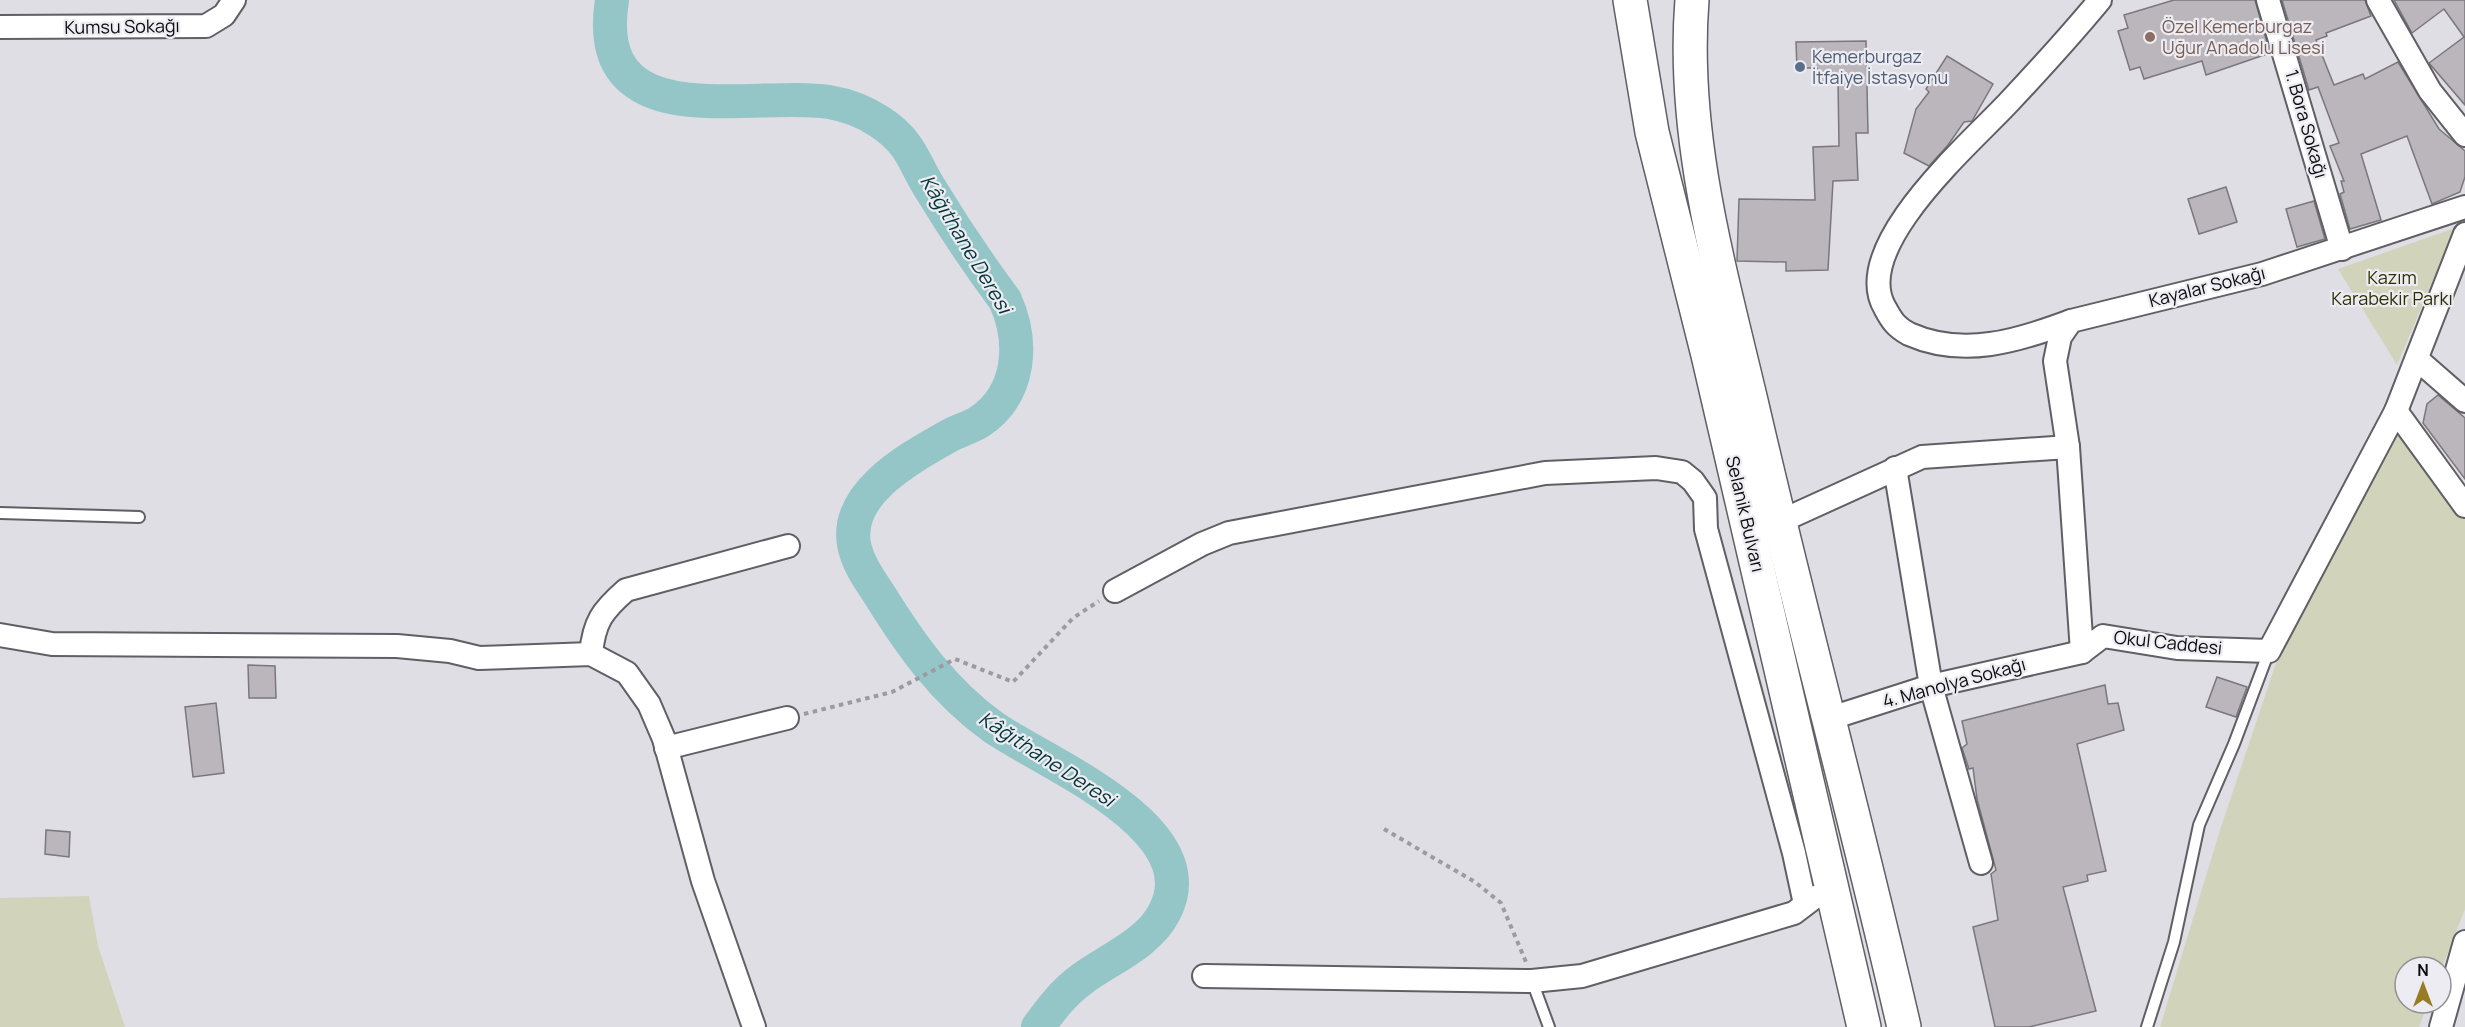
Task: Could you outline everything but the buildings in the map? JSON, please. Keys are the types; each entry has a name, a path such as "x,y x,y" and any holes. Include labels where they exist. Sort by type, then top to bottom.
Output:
{"main road":[{"name":"Selanik Bulvarı","path":"1630,0 1652,132 1708,355 1864,1027"},
{"name":"Selanik Bulvarı","path":"1692,0 1689,45 1695,136 1713,237 1779,522 1904,1027"},
{"path":"1843,935 1879,925"}],"street":[{"name":"Kumsu Sokağı","path":"0,27 206,26 224,15 234,0"},
{"name":"Kayalar Sokağı","path":"2100,0 2007,104 1934,179 1900,223 1881,259 1878,298 1896,328 1929,343 1980,347 2026,338 2071,321 2262,273 2342,249 2465,207"},
{"name":"1. Bora Sokağı","path":"2268,0 2342,249"},
{"path":"2378,0 2430,92 2465,135"},
{"path":"2269,651 2396,411 2418,360 2465,234"},
{"path":"2071,321 2060,337 2055,361 2068,447 2082,652"},
{"path":"2418,360 2465,400"},
{"path":"2396,411 2465,506"},
{"path":"1779,522 1922,457 2068,447"},
{"path":"1115,591 1202,544 1229,533 1545,473 1656,468 1682,471 1693,481 1705,498 1706,529 1794,853 1805,904"},
{"path":"1895,468 1931,686 1981,863"},
{"path":"591,654 593,629 607,607 626,590 789,546"},
{"path":"0,635 52,644 396,646 450,651 479,658 591,654 627,673 649,704 666,748 703,881 754,1027"},
{"name":"Okul Caddesi","path":"2082,652 2103,636 2177,648 2269,651"},
{"name":"4. Manolya Sokağı","path":"1828,719 1931,686 2082,652"},
{"path":"666,748 787,718"},
{"path":"1204,976 1532,981 1582,976 1794,913 1832,886"},
{"path":"2441,1027 2460,977 2465,942"}],"lane":[{"path":"0,513 139,517"},
{"path":"2147,1027 2174,942 2199,825 2234,744 2269,651"},
{"path":"1532,981 1549,1027"}],"path":[{"path":"787,718 892,692 955,659 1013,682 1073,618 1115,591"},
{"path":"1384,829 1475,882 1501,903 1513,928 1532,981"}],"green space":[{"name":"Kazım Karabekir Parkı","path":"2455,228 2397,365 2338,269"},
{"path":"2403,421 2465,506 2465,909 2447,955 2393,955 2393,1015 2424,1015 2419,1027 2160,1027 2220,830 2277,660"},
{"path":"89,896 98,946 125,1027 0,1027 0,898"}],"waterway":[{"name":"Kâğıthane Deresi","path":"612,0 612,44 626,73 650,91 683,99 829,102 862,112 891,130 911,153 949,218 1005,300 1015,333 1016,350 1011,382 1003,397 979,422 916,455 883,479 860,509 854,526 854,544 864,570 903,631 929,666 958,698 993,727 1082,779 1115,802 1144,826 1164,853 1172,882 1164,913 1157,924 1138,942 1075,984 1038,1027"}],"place":[{"name":"Özel Kemerburgaz Uğur Anadolu Lisesi","path":"2150,37"},
{"name":"Kemerburgaz İtfaiye İstasyonu","path":"1800,67"}]}
